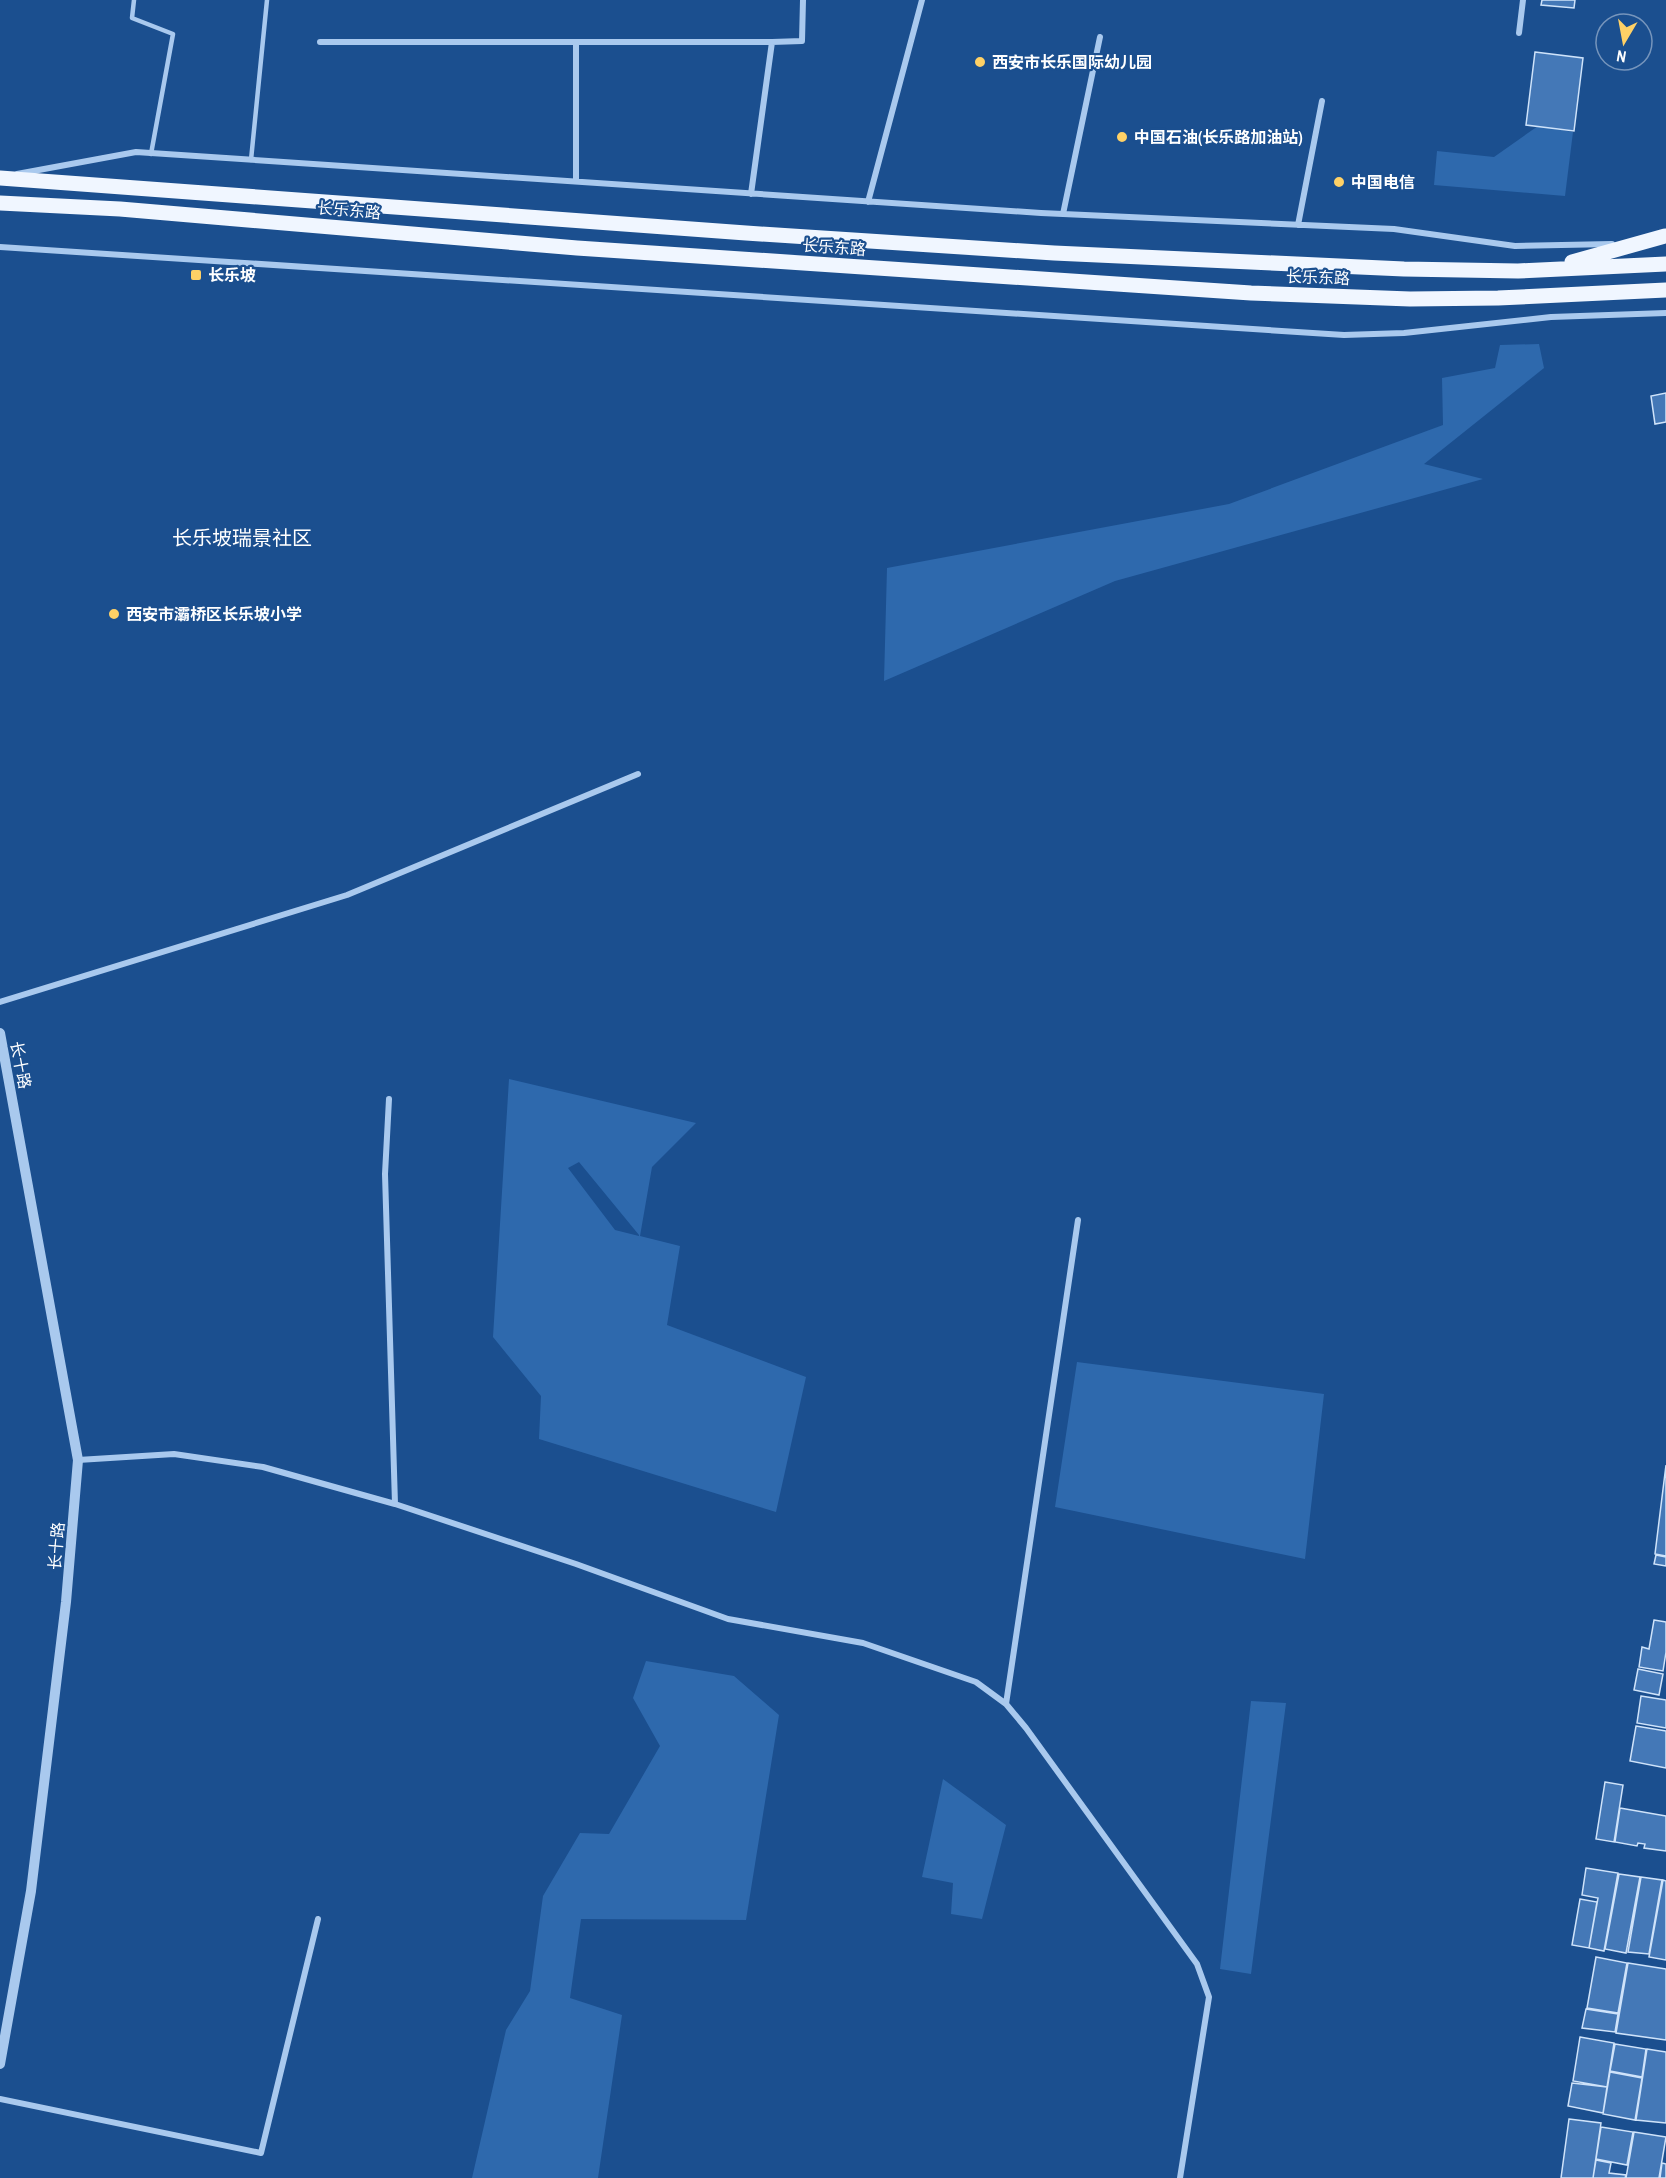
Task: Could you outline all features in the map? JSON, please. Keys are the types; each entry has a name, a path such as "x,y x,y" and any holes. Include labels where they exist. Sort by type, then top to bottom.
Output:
{"main road":[{"name":"长乐东路","path":"0,177 746,234 856,238 1054,253 1404,269 1545,270 1666,264"},
{"name":"长乐东路","path":"0,203 132,210 589,249 1251,293 1410,299 1498,298 1666,290"},
{"path":"1545,270 1665,235"}],"street":[{"path":"320,42 772,42 802,40 803,0"},
{"path":"868,202 922,0"},
{"path":"1519,33 1523,0"},
{"path":"1063,214 1100,37"},
{"path":"576,42 576,181"},
{"path":"751,194 772,42"},
{"path":"1298,225 1322,101"},
{"path":"0,177 136,152 1063,214 1394,229 1515,246 1613,244 1665,235"},
{"path":"0,247 1344,335 1404,333 1551,317 1666,313"},
{"path":"0,1002 347,895 638,774"},
{"name":"长十路","path":"0,1033 78,1460 66,1602 31,1891 0,2064"},
{"path":"389,1099 386,1174 394,1504"},
{"path":"1006,1704 1078,1220"},
{"path":"78,1460 174,1454 263,1467 394,1504 576,1564 728,1620 863,1643 976,1682 1006,1704 1026,1728 1197,1964 1209,1997 1180,2178"},
{"path":"0,2099 261,2153 318,1919"}],"lane":[{"path":"134,0 132,18 173,34 151,154"},
{"path":"251,160 267,0"}],"shaded area":[{"path":"1538,126 1573,132 1565,196 1434,185 1437,151 1494,157"},
{"path":"1539,344 1544,368 1424,464 1483,479 1115,581 884,681 887,568 1229,504 1443,425 1442,378 1495,368 1500,345"},
{"path":"509,1079 696,1123 652,1167 640,1236 680,1246 667,1325 806,1377 776,1512 539,1439 541,1396 493,1337","holes":["579,1162 639,1235 615,1230 568,1168"]},
{"path":"1077,1362 1324,1394 1305,1559 1055,1507"},
{"path":"646,1661 734,1676 779,1715 746,1920 581,1919 570,1998 622,2015 598,2178 472,2178 506,2030 530,1991 543,1896 580,1833 609,1834 660,1746 633,1698"},
{"path":"1251,1701 1286,1703 1251,1974 1220,1969"},
{"path":"943,1779 1006,1825 982,1919 951,1914 953,1883 922,1877"}],"building":[{"path":"1542,0 1575,0 1574,8 1541,5"},
{"path":"1535,52 1583,58 1574,131 1526,125"},
{"path":"1666,393 1666,422 1655,424 1651,396"},
{"path":"1666,1465 1666,1556 1655,1554"},
{"path":"1656,1555 1666,1557 1666,1566 1654,1564"},
{"path":"1654,1620 1666,1622 1666,1652 1663,1671 1639,1667 1642,1647 1649,1649"},
{"path":"1638,1669 1663,1674 1659,1695 1634,1690"},
{"path":"1641,1696 1666,1700 1666,1728 1637,1723"},
{"path":"1636,1726 1666,1731 1666,1768 1630,1761"},
{"path":"1605,1782 1623,1785 1614,1842 1596,1839"},
{"path":"1620,1808 1666,1816 1666,1851 1644,1848 1645,1844 1638,1843 1637,1846 1615,1842"},
{"path":"1586,1868 1618,1873 1604,1951 1589,1948 1598,1898 1582,1895"},
{"path":"1619,1874 1640,1877 1626,1953 1605,1949"},
{"path":"1641,1877 1662,1880 1649,1954 1628,1952"},
{"path":"1663,1880 1666,1881 1666,1960 1649,1957"},
{"path":"1580,1899 1597,1902 1589,1948 1572,1945"},
{"path":"1596,1957 1627,1963 1618,2013 1587,2008"},
{"path":"1628,1963 1666,1969 1666,2040 1616,2033"},
{"path":"1586,2009 1618,2014 1615,2032 1582,2028"},
{"path":"1580,2037 1614,2043 1607,2087 1573,2081"},
{"path":"1615,2044 1646,2049 1642,2077 1610,2071"},
{"path":"1647,2049 1666,2052 1666,2123 1636,2120"},
{"path":"1610,2072 1642,2078 1635,2120 1603,2114"},
{"path":"1572,2083 1607,2087 1603,2113 1568,2106"},
{"path":"1569,2119 1601,2123 1593,2178 1561,2178"},
{"path":"1601,2127 1633,2132 1627,2165 1596,2159"},
{"path":"1634,2132 1666,2137 1659,2178 1626,2178"},
{"path":"1596,2160 1611,2163 1609,2173 1626,2175 1625,2178 1593,2178"},
{"path":"1662,2163 1666,2164 1666,2178 1660,2178"}],"place":[{"name":"西安市长乐国际幼儿园","path":"980,62"},
{"name":"中国石油(长乐路加油站)","path":"1122,137"},
{"name":"中国电信","path":"1339,182"},
{"name":"长乐坡","path":"196,275"},
{"name":"西安市灞桥区长乐坡小学","path":"114,614"}],"district":[{"name":"长乐坡瑞景社区","path":"242,538"}]}
